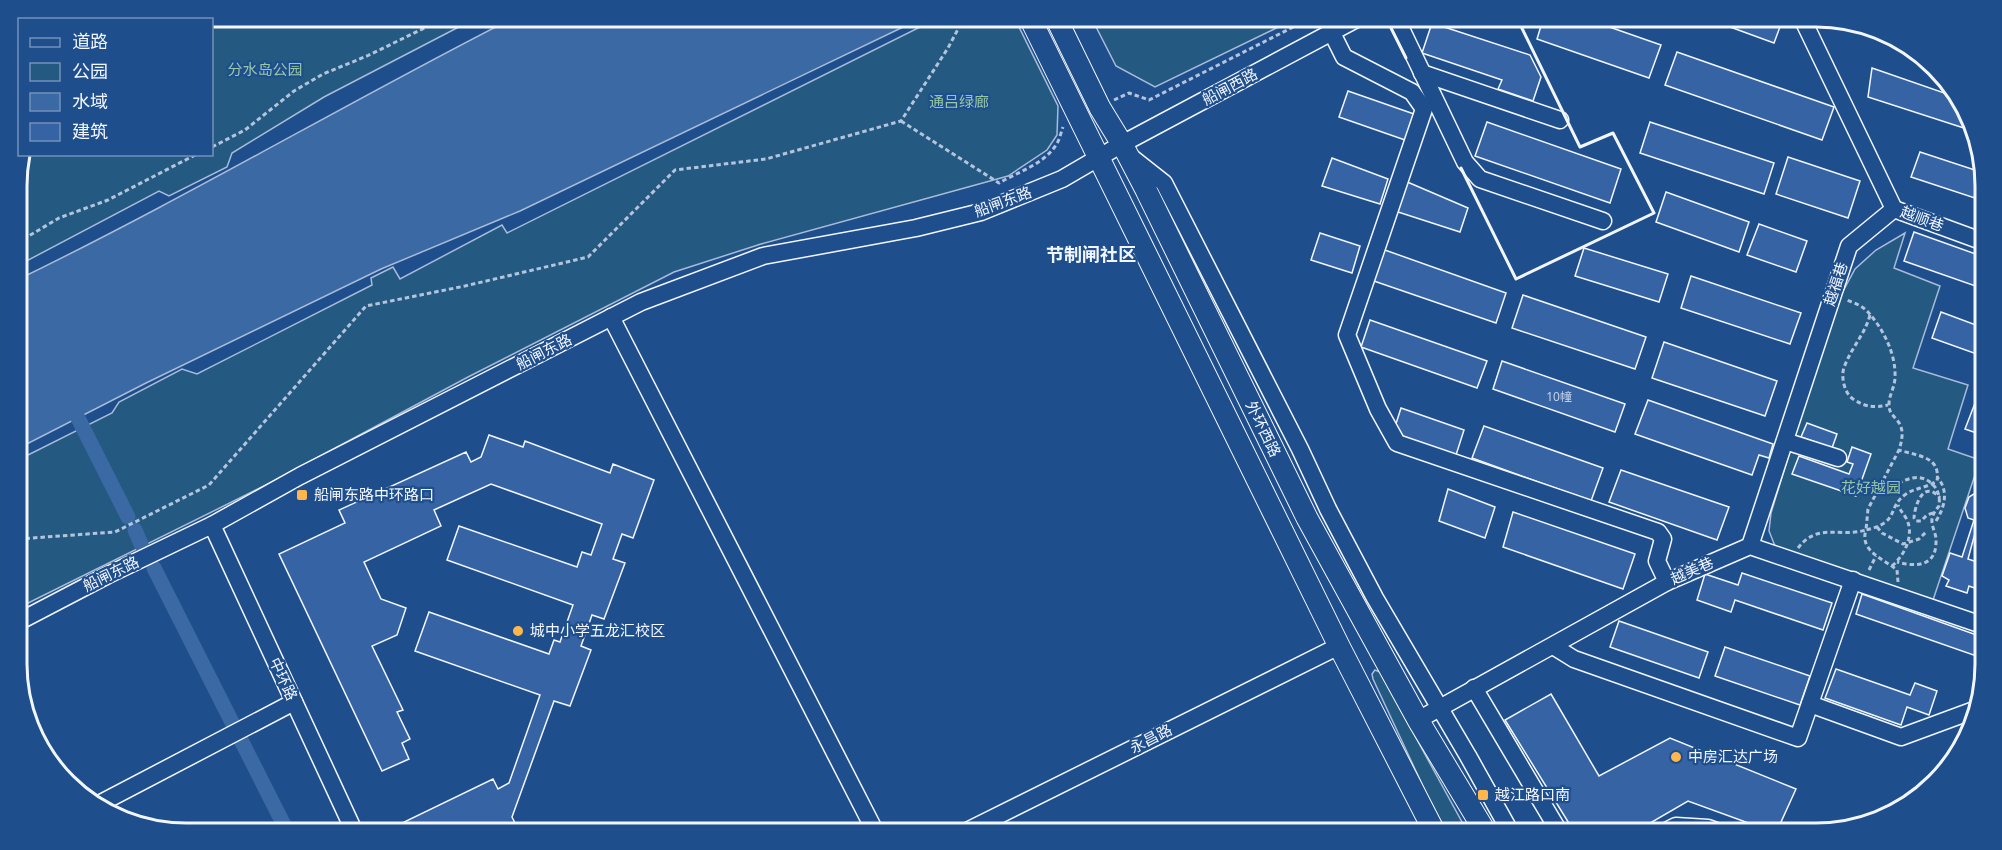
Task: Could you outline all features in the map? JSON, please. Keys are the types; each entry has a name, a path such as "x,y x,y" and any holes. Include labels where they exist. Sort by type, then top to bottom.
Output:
{"main road":[{"name":"外环西路","path":"1034,27 1339,646 1429,823"},
{"name":"外环西路","path":"1060,27 1100,108 1124,149 1307,518 1418,720 1480,823"}],"street":[{"name":"船闸西路","path":"1098,159 1124,149 1343,27"},
{"path":"1400,27 1465,162 1480,179 1604,221"},
{"path":"1806,27 1894,209"},
{"path":"1332,33 1344,57 1412,92 1424,110 1347,335 1378,409 1397,443 1659,531 1664,539 1658,561 1667,582"},
{"path":"1422,73 1560,120"},
{"path":"1124,149 1164,183 1375,598 1505,823"},
{"name":"船闸东路","path":"27,617 108,574 212,525 300,476 641,302 763,256 916,228 981,212 1062,179 1098,159"},
{"name":"越顺巷","path":"1894,209 1975,239"},
{"name":"越福巷","path":"1750,546 1848,246 1894,209"},
{"path":"611,317 871,823"},
{"path":"1785,441 1838,458"},
{"name":"中环路","path":"212,525 350,823"},
{"path":"1750,546 1860,579 1975,622"},
{"name":"越美巷","path":"1418,720 1667,582 1750,546"},
{"path":"1553,646 1574,658 1798,738 1860,579"},
{"name":"永昌路","path":"983,823 1339,646"},
{"path":"1474,688 1554,823"},
{"path":"105,801 294,702"},
{"path":"1810,704 1901,737 1968,712"}],"path":[{"path":"213,146 244,130 294,92 323,74 367,56 426,27"},
{"path":"27,538 115,532 209,485 366,306 465,286 588,257 675,170 765,159 901,121 948,48 958,27"},
{"path":"1100,108 1129,93 1149,100 1293,27"},
{"path":"901,121 999,183 1036,164 1056,146 1062,128 1080,118"},
{"path":"27,237 59,218 108,200 193,156"},
{"path":"1842,299 1859,305 1870,315 1888,343 1893,359 1895,380 1888,405 1903,432 1899,450 1868,508 1864,540 1876,556 1896,570 1899,577 1897,588"},
{"path":"1870,315 1867,327 1843,367 1845,390 1849,397 1869,407 1888,405"},
{"path":"1795,552 1807,538 1815,534 1822,532 1857,533 1877,527 1890,519 1901,499 1908,492 1928,487 1937,480 1937,466 1933,461 1899,450"},
{"path":"1936,520 1942,512 1944,500 1941,481 1937,477"},
{"path":"1876,490 1883,490 1903,480 1918,478 1931,483 1940,498 1939,506 1921,521 1916,521 1914,518 1918,501 1923,494 1927,491 1933,492 1940,498"},
{"path":"1892,566 1897,562 1907,543 1909,526 1898,505"},
{"path":"1897,562 1913,566 1922,565 1929,560 1937,539 1932,528 1933,513"},
{"path":"1877,527 1895,541 1907,543 1918,539 1926,531"},
{"path":"1860,579 1876,556"}],"green space":[{"name":"分水岛公园","path":"213,27 459,27 324,97 232,153 227,167 169,196 159,191 27,261 27,176 30,156 213,156"},
{"name":"通吕绿廊","path":"920,27 1019,27 1058,106 1057,135 1047,150 1008,176 761,244 674,272 468,377 270,483 27,604 27,456 112,413 119,402 182,369 197,374 372,285 371,278 393,267 400,279 502,225 507,233"},
{"path":"1096,27 1278,27 1155,87 1116,66"},
{"name":"花好越园","path":"1905,233 1894,268 1940,286 1913,368 1968,385 1948,449 1975,458 1975,475 1932,603 1775,546 1769,531 1771,513 1840,297 1855,269 1876,250"},
{"path":"1375,670 1380,672 1463,823 1442,823 1372,674"}],"water":[{"path":"496,27 903,27 520,211 381,269 146,383 27,444 27,275 143,216"}],"building":[{"path":"1431,27 1444,27 1530,55 1541,77 1533,101 1498,89 1502,80 1422,53"},
{"path":"1541,27 1609,27 1661,45 1649,78 1537,39"},
{"path":"1730,27 1780,27 1774,43"},
{"path":"1677,52 1834,107 1822,140 1665,85"},
{"path":"1872,68 1945,93 1964,128 1868,97"},
{"path":"1348,91 1414,114 1405,140 1339,117"},
{"path":"1487,122 1621,169 1610,203 1475,156"},
{"path":"1650,122 1774,163 1764,194 1640,153"},
{"path":"1920,152 1974,170 1975,198 1911,177"},
{"path":"1788,157 1860,181 1848,218 1776,194"},
{"path":"1332,158 1388,179 1380,204 1322,186"},
{"path":"1405,181 1468,208 1460,232 1395,211"},
{"path":"1666,192 1749,222 1739,252 1656,222"},
{"path":"1759,224 1807,241 1796,272 1747,255"},
{"path":"1914,232 1975,254 1975,286 1904,261"},
{"path":"1320,233 1360,246 1352,273 1311,260"},
{"path":"1584,248 1668,274 1659,302 1575,276"},
{"path":"1382,249 1506,293 1496,323 1371,280"},
{"path":"1691,276 1801,313 1790,344 1681,308"},
{"path":"1523,295 1646,337 1635,369 1512,328"},
{"path":"1941,312 1975,325 1975,353 1932,338"},
{"path":"1370,320 1487,361 1477,388 1361,347"},
{"path":"1664,342 1777,381 1765,416 1652,378"},
{"path":"1502,361 1625,404 1615,432 1493,389"},
{"path":"1648,400 1773,444 1769,458 1759,455 1752,475 1635,434"},
{"path":"1975,403 1975,432 1965,429"},
{"path":"1401,408 1464,430 1456,455 1393,433"},
{"path":"1807,423 1837,434 1832,448 1801,437"},
{"path":"1484,426 1603,468 1591,501 1472,458"},
{"path":"489,435 523,447 525,441 610,473 613,464 654,480 633,538 622,534 613,559 625,563 604,619 592,615 581,646 591,650 570,706 554,701 512,817 515,823 402,823 493,779 498,789 509,783 540,695 415,651 429,612 549,654 554,640 560,642 573,605 447,560 459,526 577,567 582,552 591,555 602,524 491,484 434,510 441,526 364,562 381,599 406,608 397,635 372,646 403,710 397,712 410,739 402,743 409,759 382,771 279,554 345,523 339,510 466,452 471,462 481,457"},
{"path":"1852,447 1871,454 1856,496 1792,474 1799,456 1849,474 1853,464 1847,462"},
{"path":"1621,470 1729,507 1717,540 1609,502"},
{"path":"1448,489 1495,507 1485,538 1439,521"},
{"path":"1975,493 1975,533 1968,559 1975,561 1975,588 1969,586 1967,593 1946,586 1949,580 1942,576 1950,553 1962,557 1974,520 1968,518 1965,508 1969,497"},
{"path":"1513,512 1635,554 1623,589 1503,547"},
{"path":"1742,573 1832,603 1823,630 1735,600 1731,612 1697,600 1705,574 1738,585"},
{"path":"1862,594 1975,634 1975,656 1856,614"},
{"path":"1619,621 1708,652 1699,678 1610,647"},
{"path":"1725,647 1810,676 1800,705 1715,676"},
{"path":"1836,669 1910,695 1915,683 1937,691 1929,715 1907,707 1901,725 1825,698"},
{"name":"中房汇达广场","path":"1551,694 1599,776 1670,738 1796,789 1781,823 1748,823 1688,801 1650,823 1569,823 1505,720"}],"waterway":[{"path":"78,418 128,517"},
{"path":"135,530 141,544"},
{"path":"154,568 283,823"}],"wall":[{"path":"1461,168 1516,279 1654,213 1613,133 1580,147 1521,27"},
{"path":"1391,28 1406,58"}],"place":[{"name":"船闸东路中环路口","path":"302,495"},
{"name":"城中小学五龙汇校区","path":"518,631"},
{"name":"中房汇达广场","path":"1676,757"},
{"name":"越江路口南","path":"1483,795"}],"district":[{"name":"节制闸社区","path":"1091,255"}]}
